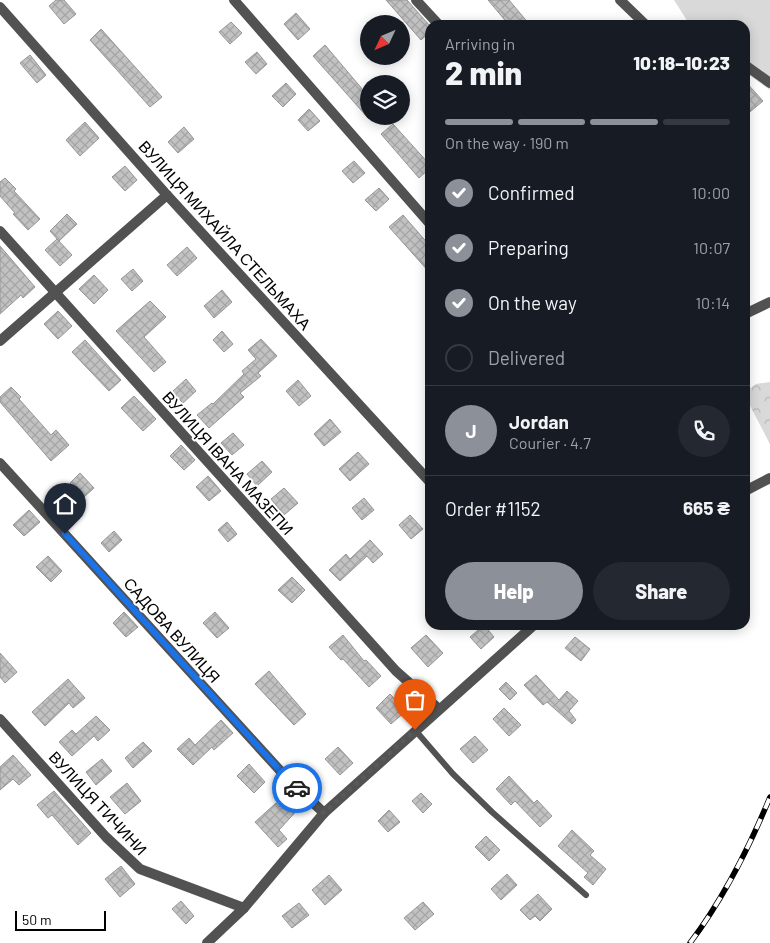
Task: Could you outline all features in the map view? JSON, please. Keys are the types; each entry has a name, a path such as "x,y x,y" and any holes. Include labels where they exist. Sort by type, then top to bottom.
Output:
{"street":[{"path":"234,0 425,218"},
{"path":"416,0 434,20"},
{"path":"620,0 641,20"},
{"name":"ВУЛИЦЯ МИХАЙЛА СТЕЛЬМАХА","path":"0,6 167,195 425,477"},
{"path":"750,69 770,83"},
{"path":"0,340 167,195"},
{"name":"ВУЛИЦЯ ІВАНА МАЗЕПИ","path":"0,232 396,671 439,709"},
{"path":"750,312 770,302"},
{"name":"САДОВА ВУЛИЦЯ","path":"0,463 285,776 324,813"},
{"path":"750,488 770,478"},
{"path":"207,943 244,908 324,813 528,630"},
{"name":"ВУЛИЦЯ ТИЧИНИ","path":"0,719 106,837 140,869 244,908"}],"lane":[{"path":"415,730 453,774 492,812 586,895"}],"green space":[{"path":"674,0 770,0 770,90 750,76 750,20 687,20"},
{"path":"770,382 770,444 750,406 750,388 756,384"}],"building":[{"path":"56,0 64,0 76,14 64,24 49,6"},
{"path":"386,0 407,0 425,20 425,36 421,40 410,27 410,15 399,15"},
{"path":"488,0 509,0 526,20 505,20"},
{"path":"296,13 310,29 298,40 284,24"},
{"path":"231,22 242,33 230,44 219,32"},
{"path":"101,29 162,97 150,107 90,40"},
{"path":"325,45 360,86 360,109 313,56"},
{"path":"257,52 267,64 256,74 245,62"},
{"path":"30,55 46,75 37,83 20,63"},
{"path":"286,83 296,94 283,107 272,96"},
{"path":"750,87 763,101 750,112"},
{"path":"309,109 320,121 308,131 298,120"},
{"path":"85,122 99,138 80,156 66,140"},
{"path":"392,125 394,125 425,159 425,173 419,178 381,134"},
{"path":"184,127 194,139 178,153 168,142"},
{"path":"354,161 365,173 353,183 342,171"},
{"path":"125,166 137,180 125,191 112,177"},
{"path":"5,178 16,189 14,191 40,219 28,230 0,196 0,182"},
{"path":"379,188 389,199 376,211 365,200"},
{"path":"67,214 77,224 59,241 50,231"},
{"path":"403,215 425,240 425,267 389,227"},
{"path":"57,239 72,255 60,266 45,250"},
{"path":"0,246 35,287 23,298 21,295 0,314"},
{"path":"187,247 197,258 177,276 167,265"},
{"path":"133,269 143,281 132,291 121,279"},
{"path":"94,275 108,290 94,304 79,289"},
{"path":"222,290 232,302 214,318 204,306"},
{"path":"150,301 166,317 144,337 166,362 154,372 116,331"},
{"path":"58,311 72,326 58,339 44,324"},
{"path":"222,331 233,344 224,352 213,340"},
{"path":"261,339 277,356 258,373 261,376 240,393 244,397 209,428 197,415 213,404 244,374 242,371 256,359 248,350"},
{"path":"85,340 121,380 109,391 72,352"},
{"path":"186,379 196,391 183,403 172,392"},
{"path":"298,380 311,396 299,406 286,391"},
{"path":"11,387 21,397 19,399 51,435 56,430 69,445 51,461 0,402 0,397"},
{"path":"134,396 156,419 143,431 121,408"},
{"path":"330,419 341,432 324,446 314,434"},
{"path":"233,433 244,445 232,455 221,443"},
{"path":"181,445 195,460 184,470 170,456"},
{"path":"358,452 369,464 350,481 339,469"},
{"path":"262,461 272,472 257,486 247,474"},
{"path":"80,473 94,488 84,497 70,483"},
{"path":"208,476 221,491 209,501 196,487"},
{"path":"284,488 298,503 284,515 271,499"},
{"path":"364,498 374,510 362,520 352,508"},
{"path":"29,510 40,522 24,536 13,525"},
{"path":"410,515 423,529 411,539 399,525"},
{"path":"227,522 237,534 228,542 218,530"},
{"path":"114,531 122,540 109,552 101,543"},
{"path":"370,540 383,554 373,563 367,556 340,581 329,570 346,554 350,559"},
{"path":"48,556 62,571 51,582 36,567"},
{"path":"292,577 305,590 292,603 278,590"},
{"path":"124,612 138,627 126,637 113,623"},
{"path":"215,612 229,628 217,638 203,623"},
{"path":"478,630 488,630 494,637 481,649 470,637"},
{"path":"343,635 364,661 366,660 381,676 369,687 329,647"},
{"path":"426,635 443,653 428,667 411,648"},
{"path":"575,637 590,649 581,661 565,648"},
{"path":"0,653 17,672 5,683 0,677"},
{"path":"269,671 306,714 294,725 255,684"},
{"path":"536,675 559,700 567,691 578,701 569,711 576,720 572,724 547,702 543,705 524,685"},
{"path":"68,679 85,698 73,708 69,703 45,726 32,712"},
{"path":"506,682 517,693 510,700 499,689"},
{"path":"390,694 406,711 391,724 376,708"},
{"path":"504,708 521,725 509,736 493,719"},
{"path":"96,716 110,730 98,741 94,736 72,756 59,742 72,730 76,734"},
{"path":"221,720 233,733 214,750 212,747 193,765 177,749 189,738 195,745"},
{"path":"475,736 488,750 473,763 460,749"},
{"path":"143,742 152,751 133,768 125,758"},
{"path":"338,747 353,763 340,775 325,759"},
{"path":"13,755 31,775 19,785 13,779 0,790 0,767"},
{"path":"102,759 112,771 96,785 86,772"},
{"path":"249,764 265,782 254,793 237,776"},
{"path":"509,776 534,803 537,800 552,816 540,827 515,801 511,805 496,789"},
{"path":"127,783 141,801 125,814 110,797"},
{"path":"54,791 91,833 78,845 52,815 48,818 37,805"},
{"path":"421,793 432,804 423,813 412,801"},
{"path":"289,796 301,806 279,830 287,839 278,847 255,822 276,803 279,807"},
{"path":"389,810 400,822 388,832 378,821"},
{"path":"572,830 594,851 590,855 606,869 593,885 584,877 588,873 558,846"},
{"path":"486,836 500,850 489,861 475,847"},
{"path":"121,866 135,884 120,897 105,879"},
{"path":"507,874 517,885 501,900 491,889"},
{"path":"329,875 342,890 325,905 312,890"},
{"path":"538,894 552,909 540,921 535,916 530,920 520,910"},
{"path":"181,901 194,916 186,924 172,909"},
{"path":"423,902 434,914 415,930 404,918"},
{"path":"299,903 309,915 292,928 282,916"}],"railway":[{"path":"690,943 734,873 770,797"}],"way so far":[{"path":"297,788 324,813 415,730"}],"route":[{"path":"65,534 297,788"}]}
